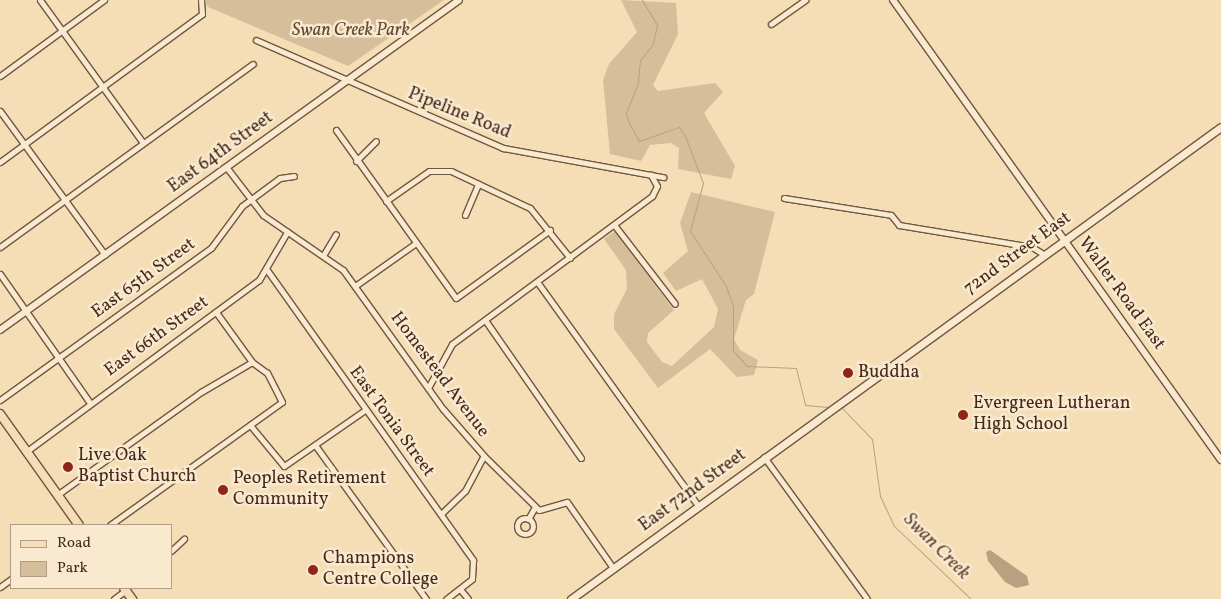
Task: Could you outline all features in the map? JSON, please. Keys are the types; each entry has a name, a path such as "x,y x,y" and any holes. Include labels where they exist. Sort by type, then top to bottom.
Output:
{"main road":[{"name":"72nd Street East","path":"834,407 1221,127"},
{"name":"East 72nd Street","path":"571,599 834,407"},
{"path":"0,414 78,524"},
{"path":"125,589 132,599"}],"street":[{"path":"40,0 143,143"},
{"path":"0,76 104,0"},
{"path":"0,162 202,14 201,0"},
{"name":"East 64th Street","path":"0,330 459,0"},
{"path":"771,24 804,0"},
{"name":"Waller Road East","path":"892,0 1221,460"},
{"name":"Pipeline Road","path":"256,40 346,82 502,148 663,177"},
{"path":"0,247 252,64"},
{"path":"0,111 105,255"},
{"path":"336,130 456,298 550,230"},
{"path":"356,160 376,141"},
{"name":"Homestead Avenue","path":"227,168 262,215 324,254 355,286 428,388 484,456 535,507"},
{"path":"386,201 439,168 530,208 550,230 570,258"},
{"path":"428,388 436,380 446,349 615,226 656,192 651,175"},
{"name":"East 65th Street","path":"0,400 211,248 250,200 280,178 294,176"},
{"path":"465,215 478,184"},
{"path":"784,198 891,215 899,225 1032,248 1043,254"},
{"path":"615,226 675,304"},
{"name":"East 66th Street","path":"27,451 216,312 267,270 287,232"},
{"path":"324,254 336,234"},
{"path":"355,286 416,243"},
{"name":"East Tonia Street","path":"267,270 475,564 472,580 446,599"},
{"path":"0,274 60,356 90,403"},
{"path":"538,283 698,506"},
{"path":"111,524 282,402 267,374 252,362 216,312"},
{"path":"485,320 581,458"},
{"path":"57,495 201,392 252,362"},
{"path":"250,425 281,466 365,410"},
{"path":"315,445 426,599"},
{"path":"441,514 465,491 484,456"},
{"path":"764,457 867,599"},
{"path":"528,519 535,507 547,510 565,502 614,568"},
{"path":"172,550 184,539"},
{"path":"460,588 468,599"},
{"path":"114,599 125,589"}],"green space":[{"name":"Swan Creek Park","path":"205,0 444,0 348,66 208,7"},
{"path":"621,0 676,3 678,34 653,85 658,91 715,83 723,92 704,113 735,166 731,179 678,169 679,148 671,143 650,145 641,161 610,154 603,80 609,64 637,32"},
{"path":"691,192 775,212 754,294 746,300 734,339 740,350 758,360 754,375 737,377 710,349 658,388 614,329 614,314 627,289 626,270 604,239 615,231 674,310 648,333 647,342 662,362 672,366 714,327 718,309 702,279 676,291 663,273 688,251 680,223"}],"shaded area":[{"path":"990,550 1027,576 1029,585 1016,588 1005,582 988,561 986,552"}],"waterway":[{"name":"Swan Creek","path":"642,0 657,25 653,44 640,60 638,83 626,112 628,121 639,141 679,127 685,136 703,183 690,231 726,286 733,306 733,351 747,366 796,368 805,405 828,407"},
{"name":"Swan Creek","path":"841,407 872,439 880,496 894,526 971,599"}],"place":[{"name":"Buddha","path":"848,373"},
{"name":"Evergreen Lutheran High School","path":"963,415"},
{"name":"Live Oak Baptist Church","path":"68,467"},
{"name":"Peoples Retirement Community","path":"223,490"},
{"name":"Champions Centre College","path":"313,570"}]}
